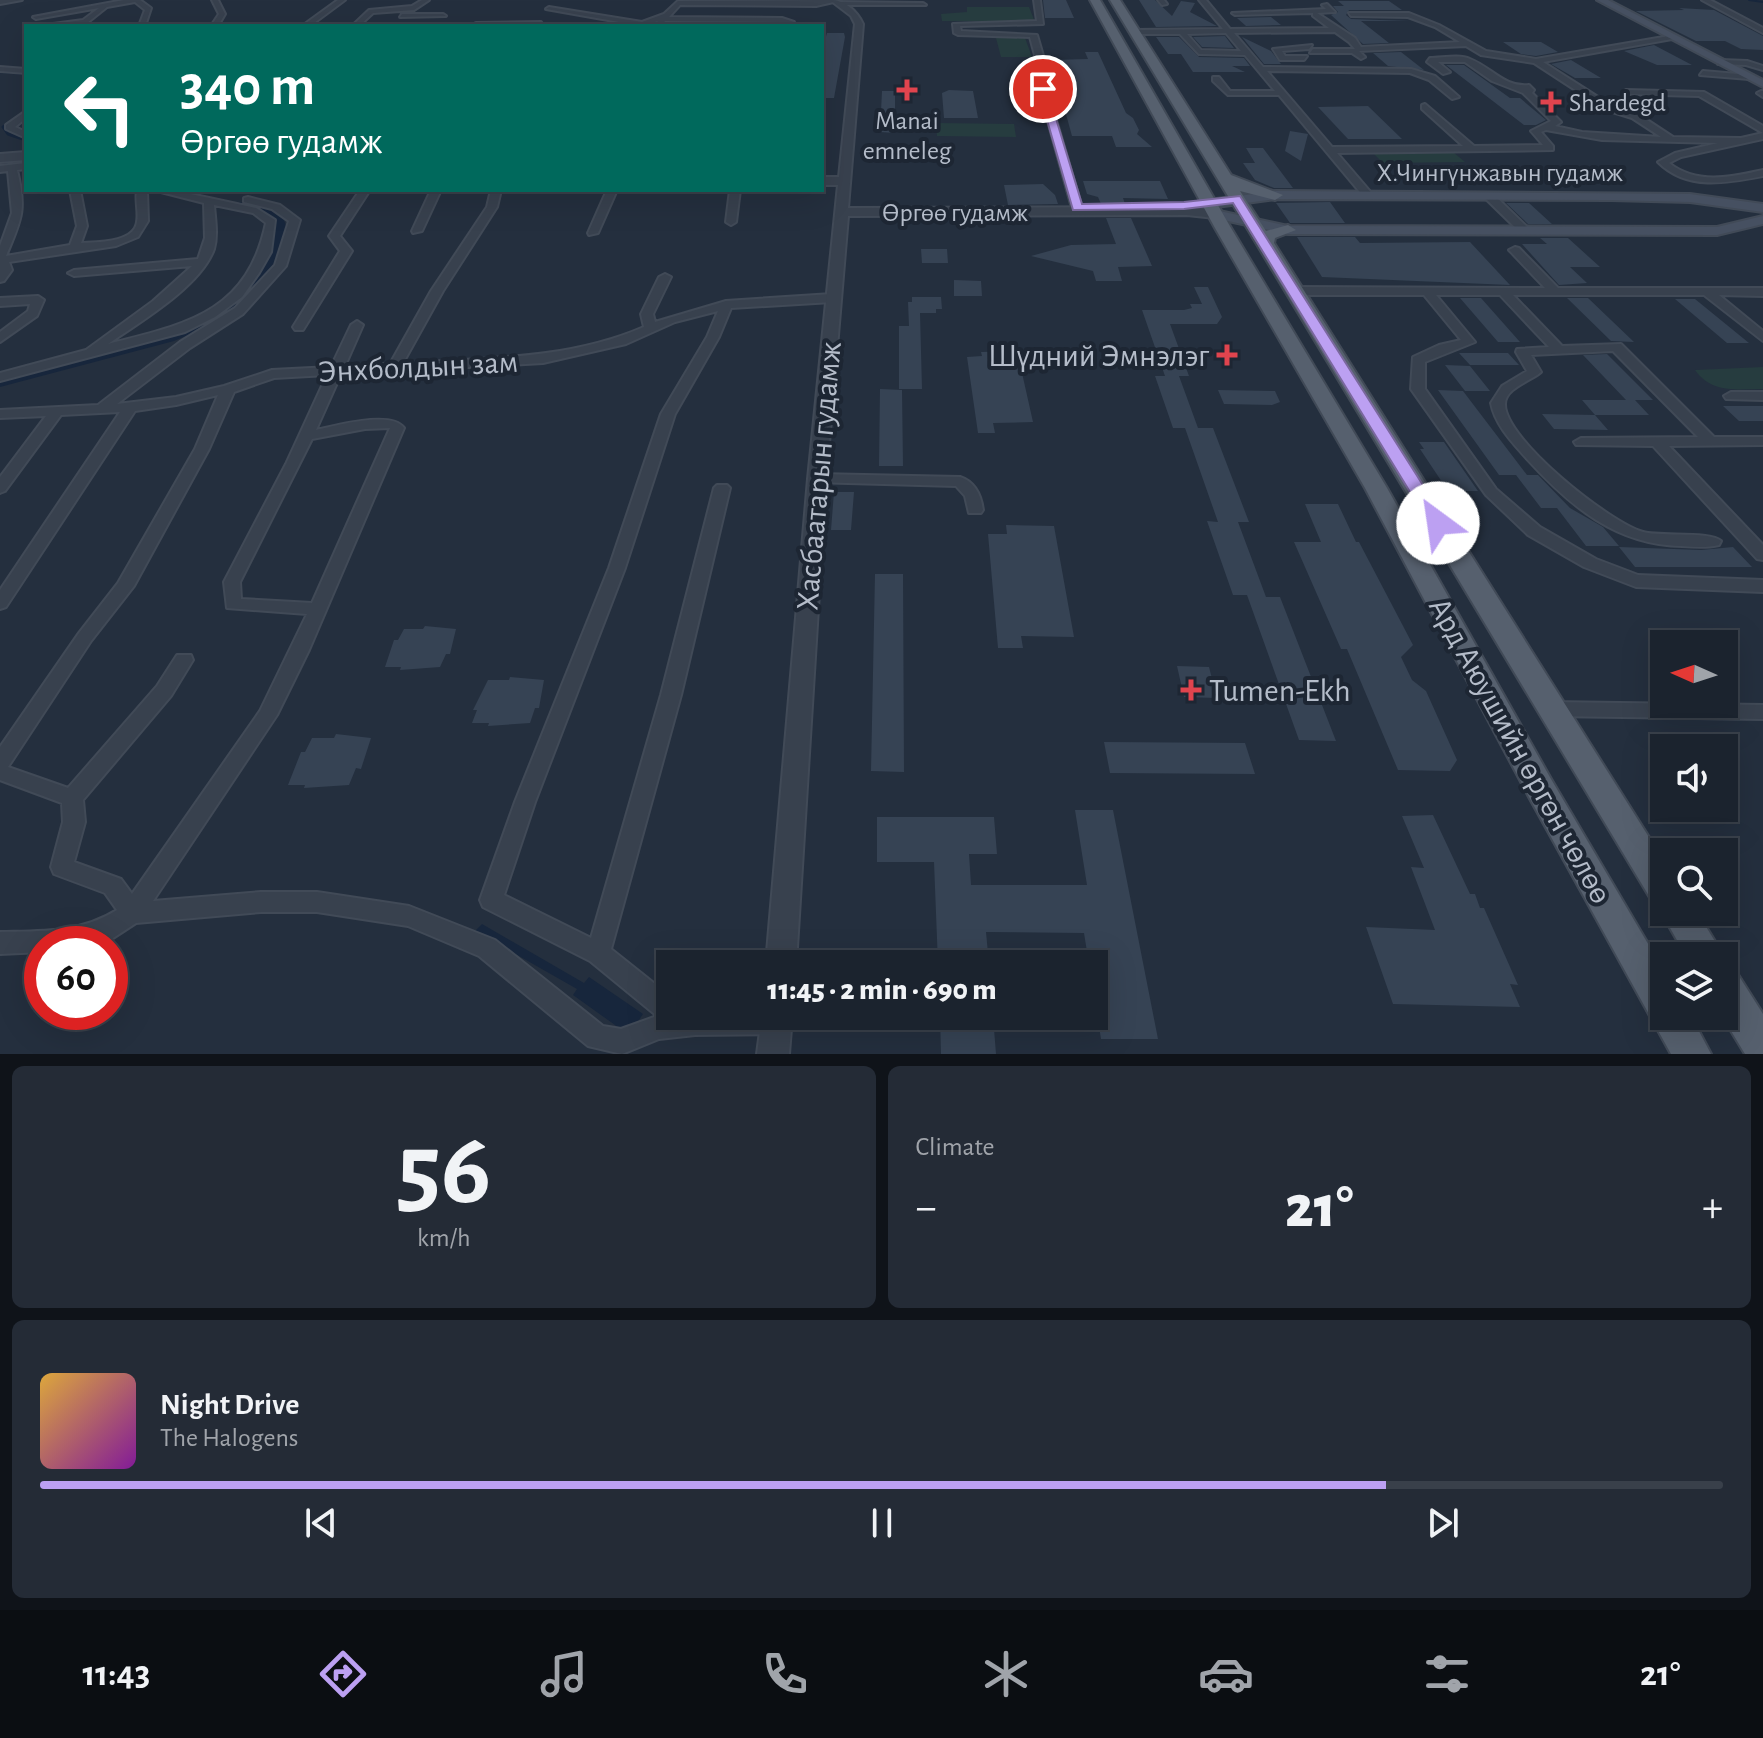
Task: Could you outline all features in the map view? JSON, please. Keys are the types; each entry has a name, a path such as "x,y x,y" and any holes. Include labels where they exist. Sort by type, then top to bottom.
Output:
{"main road":[{"path":"1095,0 1141,81 1218,197"},
{"path":"1115,0 1166,83 1218,197"},
{"path":"1601,0 1763,84"},
{"path":"1141,81 1154,85 1166,83"},
{"path":"1218,197 1249,189 1275,195"},
{"name":"Х.Чингүнжавын гудамж","path":"1275,195 1671,197 1763,208"},
{"name":"Ард Аюушийн өргөн чөлөө","path":"1218,197 1251,221 1650,868"},
{"name":"Ард Аюушийн өргөн чөлөө","path":"1218,197 1540,788 1650,981"},
{"name":"Х.Чингүнжавын гудамж","path":"1251,221 1288,230 1717,231 1742,228 1763,220"},
{"path":"1265,244 1268,235 1288,230"},
{"path":"1376,488 1402,502 1421,497"},
{"path":"1738,1008 1763,1048"},
{"path":"1678,1030 1692,1054"}],"street":[{"path":"0,2 19,0"},
{"path":"36,17 136,0 149,9 143,24"},
{"path":"215,0 222,14 216,24"},
{"path":"308,24 342,0"},
{"path":"357,24 368,12 420,6 426,0"},
{"path":"541,24 547,20 549,9 559,0"},
{"path":"1037,0 1041,23 956,24 958,33 1033,35 1040,59 1043,89 1077,208"},
{"path":"1202,0 1368,195"},
{"path":"1705,0 1763,31"},
{"path":"659,24 667,17 674,2 923,5"},
{"path":"718,20 728,2"},
{"name":"Хасбаатарын гудамж","path":"782,950 832,298 859,24 855,15 836,2"},
{"path":"1241,3 1265,3"},
{"path":"1235,13 1333,11 1325,5"},
{"path":"66,24 85,22 105,6"},
{"path":"398,9 397,16 443,16"},
{"path":"549,9 643,24 667,17 691,23 782,20 789,24"},
{"path":"1271,12 1321,58"},
{"path":"1351,14 1409,15 1437,26 1484,53 1536,61 1672,37"},
{"path":"1315,15 1352,40 1359,49 1467,44"},
{"path":"1135,32 1335,30"},
{"path":"1182,32 1199,52 1248,53"},
{"path":"1277,49 1311,49 1354,51 1362,58 1284,59 1277,49"},
{"path":"1484,53 1483,57 1495,66"},
{"path":"1331,150 1550,148 1535,131 1557,122 1528,92 1495,79 1467,60 1430,59 1446,72"},
{"path":"1536,61 1609,108 1635,116 1671,140"},
{"path":"1721,62 1747,63 1763,68"},
{"path":"1262,69 1411,71 1432,78 1455,97"},
{"path":"0,70 24,71"},
{"path":"1703,73 1749,77"},
{"path":"1508,74 1530,89 1528,92"},
{"path":"1216,79 1228,93 1282,93"},
{"path":"1626,92 1701,94 1763,133"},
{"path":"1425,107 1472,149"},
{"path":"24,116 9,127 24,134"},
{"path":"1746,120 1763,119"},
{"path":"1547,127 1584,136 1743,141"},
{"path":"1763,133 1743,141 1678,155 1663,162 1677,174 1692,179 1734,179 1763,173"},
{"path":"0,158 24,156"},
{"path":"1,258 15,233 19,215 6,168"},
{"name":"Өргөө гудамж","path":"824,181 843,181"},
{"path":"75,192 82,226 76,247"},
{"path":"1,258 129,238 143,225 139,201 141,192"},
{"path":"0,377 181,329 211,314 238,294 265,252 271,222 256,211 167,192"},
{"path":"101,409 185,345 234,315 280,266 294,231 292,215 266,204 209,192"},
{"path":"299,327 346,251 334,236 364,192"},
{"path":"417,231 435,192"},
{"path":"394,368 437,291 492,207 496,192"},
{"path":"593,233 611,192"},
{"path":"731,222 735,192"},
{"path":"1488,195 1524,230"},
{"name":"Өргөө гудамж","path":"840,210 1077,208 1218,197"},
{"name":"Өргөө гудамж","path":"840,210 1187,211 1218,197"},
{"path":"85,355 177,288 202,262 212,239 209,201"},
{"path":"1515,250 1555,292"},
{"path":"0,279 6,270 1,258"},
{"path":"74,273 202,262"},
{"path":"650,327 647,314 665,277"},
{"path":"1295,291 1763,292"},
{"path":"1427,291 1469,342 1444,348 1418,360 1418,389 1491,492 1514,516 1562,548 1636,581 1763,586"},
{"path":"1504,292 1557,348"},
{"path":"1707,292 1763,337"},
{"name":"Энхболдын зам","path":"0,414 130,407 228,389 272,374 543,359 610,344 650,327 726,305 832,298"},
{"path":"0,302 38,300 33,313 0,338"},
{"path":"656,1000 598,953 491,900 525,802 617,568 668,414 713,337 726,305"},
{"path":"317,609 239,605 230,601 232,582 306,436 357,325"},
{"path":"1711,442 1616,347 1522,352 1534,372 1498,399 1498,410 1518,439 1572,496 1632,533 1661,540 1713,541"},
{"path":"0,763 85,637 125,586 202,449 228,389"},
{"path":"1731,396 1763,396"},
{"path":"0,603 130,407"},
{"path":"0,488 56,412"},
{"path":"0,943 61,941 102,932 132,913 267,715 397,428 394,424 365,425 306,436"},
{"path":"1581,442 1763,441"},
{"path":"1657,442 1763,555"},
{"path":"817,479 960,482 973,495 975,510"},
{"path":"598,953 671,695 722,488"},
{"path":"132,913 113,886 62,867 74,822 72,798 164,691 184,660"},
{"path":"1551,709 1763,712"},
{"path":"0,772 72,798"},
{"path":"132,913 261,902 317,902 409,916 487,948 597,1037 621,1042 656,1028"},
{"path":"773,1054 775,1030"}],"green space":[{"path":"967,7 1029,7 1035,22 942,21 941,14 967,12"},
{"path":"996,38 1025,38 1032,57 1001,57"},
{"path":"936,123 1014,124 1016,137 937,136"},
{"path":"1453,152 1465,162 1383,163 1373,153"},
{"path":"1763,367 1763,389 1717,387 1695,370"}],"water":[{"path":"482,924 584,983 589,977 643,1014 629,1035 573,995 577,989 475,931"}],"building":[{"path":"1043,0 1066,0 1074,18 1045,18"},
{"path":"1139,0 1155,0 1172,16 1181,1 1195,3 1190,12 1217,26 1156,27"},
{"path":"1338,1 1389,1 1402,10 1349,10 1346,15 1351,19 1410,21 1361,21 1389,43 1363,44 1331,15 1338,12 1333,6 1344,6"},
{"path":"1679,8 1714,10 1763,36 1763,50 1741,49 1725,41 1696,41 1636,11 1684,10"},
{"path":"1271,17 1281,25 1246,26 1237,18"},
{"path":"827,33 844,33 834,98 824,98 824,44"},
{"path":"1225,36 1234,48 1202,47 1193,37"},
{"path":"1156,37 1179,37 1199,57 1244,58 1250,66 1232,66 1245,72 1193,72 1181,54 1168,54"},
{"path":"1242,37 1271,51 1281,64 1264,64"},
{"path":"1503,42 1541,42 1558,52 1536,56 1521,54"},
{"path":"1654,45 1692,65 1657,65 1624,51"},
{"path":"1085,52 1098,52 1126,113 1133,118 1139,130 1137,134 1152,147 1116,147 1112,136 1072,136 1051,60 1088,59"},
{"path":"1401,52 1424,70 1388,66 1373,53"},
{"path":"1571,60 1601,78 1575,78 1551,64"},
{"path":"1446,65 1464,65 1510,98 1520,98 1546,120 1536,125 1524,125"},
{"path":"949,90 973,91 978,118 944,118 942,93"},
{"path":"882,91 895,91 895,133 880,132"},
{"path":"1368,106 1402,139 1348,139 1318,107"},
{"path":"1290,131 1308,134 1301,161 1285,151"},
{"path":"1246,148 1263,148 1293,188 1274,188 1255,180 1243,163 1255,163"},
{"path":"1083,181 1160,181 1168,199 1123,198 1125,204 1101,204 1098,197 1087,194"},
{"path":"1043,184 1055,195 1058,204 1008,205 1004,185"},
{"path":"1330,202 1345,223 1290,223 1276,203"},
{"path":"1506,203 1529,203 1552,224 1528,224"},
{"path":"1106,218 1131,218 1152,266 1118,267 1122,281 1096,281 1093,271 1031,256 1071,245 1116,244"},
{"path":"1297,237 1355,237 1360,243 1470,242 1510,285 1322,277"},
{"path":"1540,238 1568,238 1600,267 1570,267 1587,283 1559,285 1522,244 1547,244"},
{"path":"921,249 947,249 948,263 922,263"},
{"path":"954,280 981,281 982,296 954,296"},
{"path":"1194,287 1208,287 1222,317 1217,324 1170,324 1189,376 1179,376 1198,428 1213,428 1249,522 1238,522 1266,597 1280,597 1336,741 1299,740 1247,595 1233,595 1207,521 1218,522 1185,428 1173,428 1155,376 1165,376 1142,310 1184,310 1192,308 1190,304 1202,304"},
{"path":"912,297 941,297 942,309 936,309 936,313 920,313 922,389 899,389 899,326 909,326 908,302 912,302"},
{"path":"1460,298 1481,298 1520,342 1498,342"},
{"path":"1567,298 1588,298 1634,342 1611,341"},
{"path":"1675,299 1695,299 1749,343 1727,343"},
{"path":"1023,351 1026,364 1020,364 1033,422 993,423 995,433 978,433 967,357 982,356 981,352"},
{"path":"1459,353 1508,353 1519,365 1470,365"},
{"path":"1607,354 1653,400 1626,400 1583,355"},
{"path":"1445,365 1470,366 1490,391 1465,391"},
{"path":"880,389 902,390 903,466 879,466"},
{"path":"1218,390 1275,391 1280,402 1272,405 1224,404"},
{"path":"1438,390 1463,391 1527,475 1499,475"},
{"path":"1582,400 1635,400 1649,415 1595,415"},
{"path":"1723,406 1763,406 1763,421 1739,421"},
{"path":"1542,414 1595,415 1608,430 1554,429"},
{"path":"1419,442 1444,442 1478,491 1453,491 1442,482 1420,449 1424,449"},
{"path":"1516,475 1538,475 1570,508 1603,527 1619,546 1586,546 1557,508 1541,508"},
{"path":"834,492 854,492 851,530 831,530"},
{"path":"1305,504 1338,504 1356,542 1359,542 1413,645 1401,657 1412,680 1426,691 1457,760 1450,771 1398,770 1347,649 1341,649 1294,542 1321,542"},
{"path":"1006,525 1054,526 1074,637 1021,636 1023,648 998,648 988,534 1007,534"},
{"path":"1619,547 1701,550 1733,547 1752,567 1635,567"},
{"path":"875,574 903,574 904,772 871,771"},
{"path":"425,626 456,629 450,654 446,654 440,667 400,670 401,667 385,667 394,640 398,640 404,629 423,629"},
{"path":"1177,666 1209,667 1217,698 1184,697"},
{"path":"510,677 544,680 539,708 535,708 530,723 488,726 489,723 472,723 477,710 473,710 488,680 509,680"},
{"path":"336,734 371,738 361,769 356,768 349,785 304,788 305,785 288,785 301,752 305,752 312,738 334,738"},
{"path":"1104,742 1245,743 1255,774 1110,773"},
{"path":"1075,810 1113,810 1158,1039 1101,1039 1100,1030 1108,1030 1108,950 1087,950 1084,933 986,932 988,950 937,950 934,862 877,862 877,817 994,817 997,854 969,854 971,885 1087,885"},
{"path":"1433,815 1470,894 1475,894 1480,908 1484,908 1518,985 1510,984 1520,1007 1393,1004 1366,927 1435,930 1411,867 1424,868 1402,816"},
{"path":"940,1030 994,1030 996,1054 941,1054"}],"waterway":[{"path":"1749,0 1763,2"},
{"path":"0,72 24,74"},
{"path":"24,113 3,127 8,134 24,139"},
{"path":"181,192 209,198"},
{"path":"0,383 170,338 217,318 250,290 270,260 281,226 278,216 240,205"}],"place":[{"name":"Manai emneleg","path":"907,90"},
{"name":"Shardegd","path":"1551,102"},
{"name":"Шүдний Эмнэлэг","path":"1227,355"},
{"name":"Tumen-Ekh","path":"1191,690"}],"route":[{"path":"1043,89 1077,208 1184,206 1236,199 1438,523"}]}
